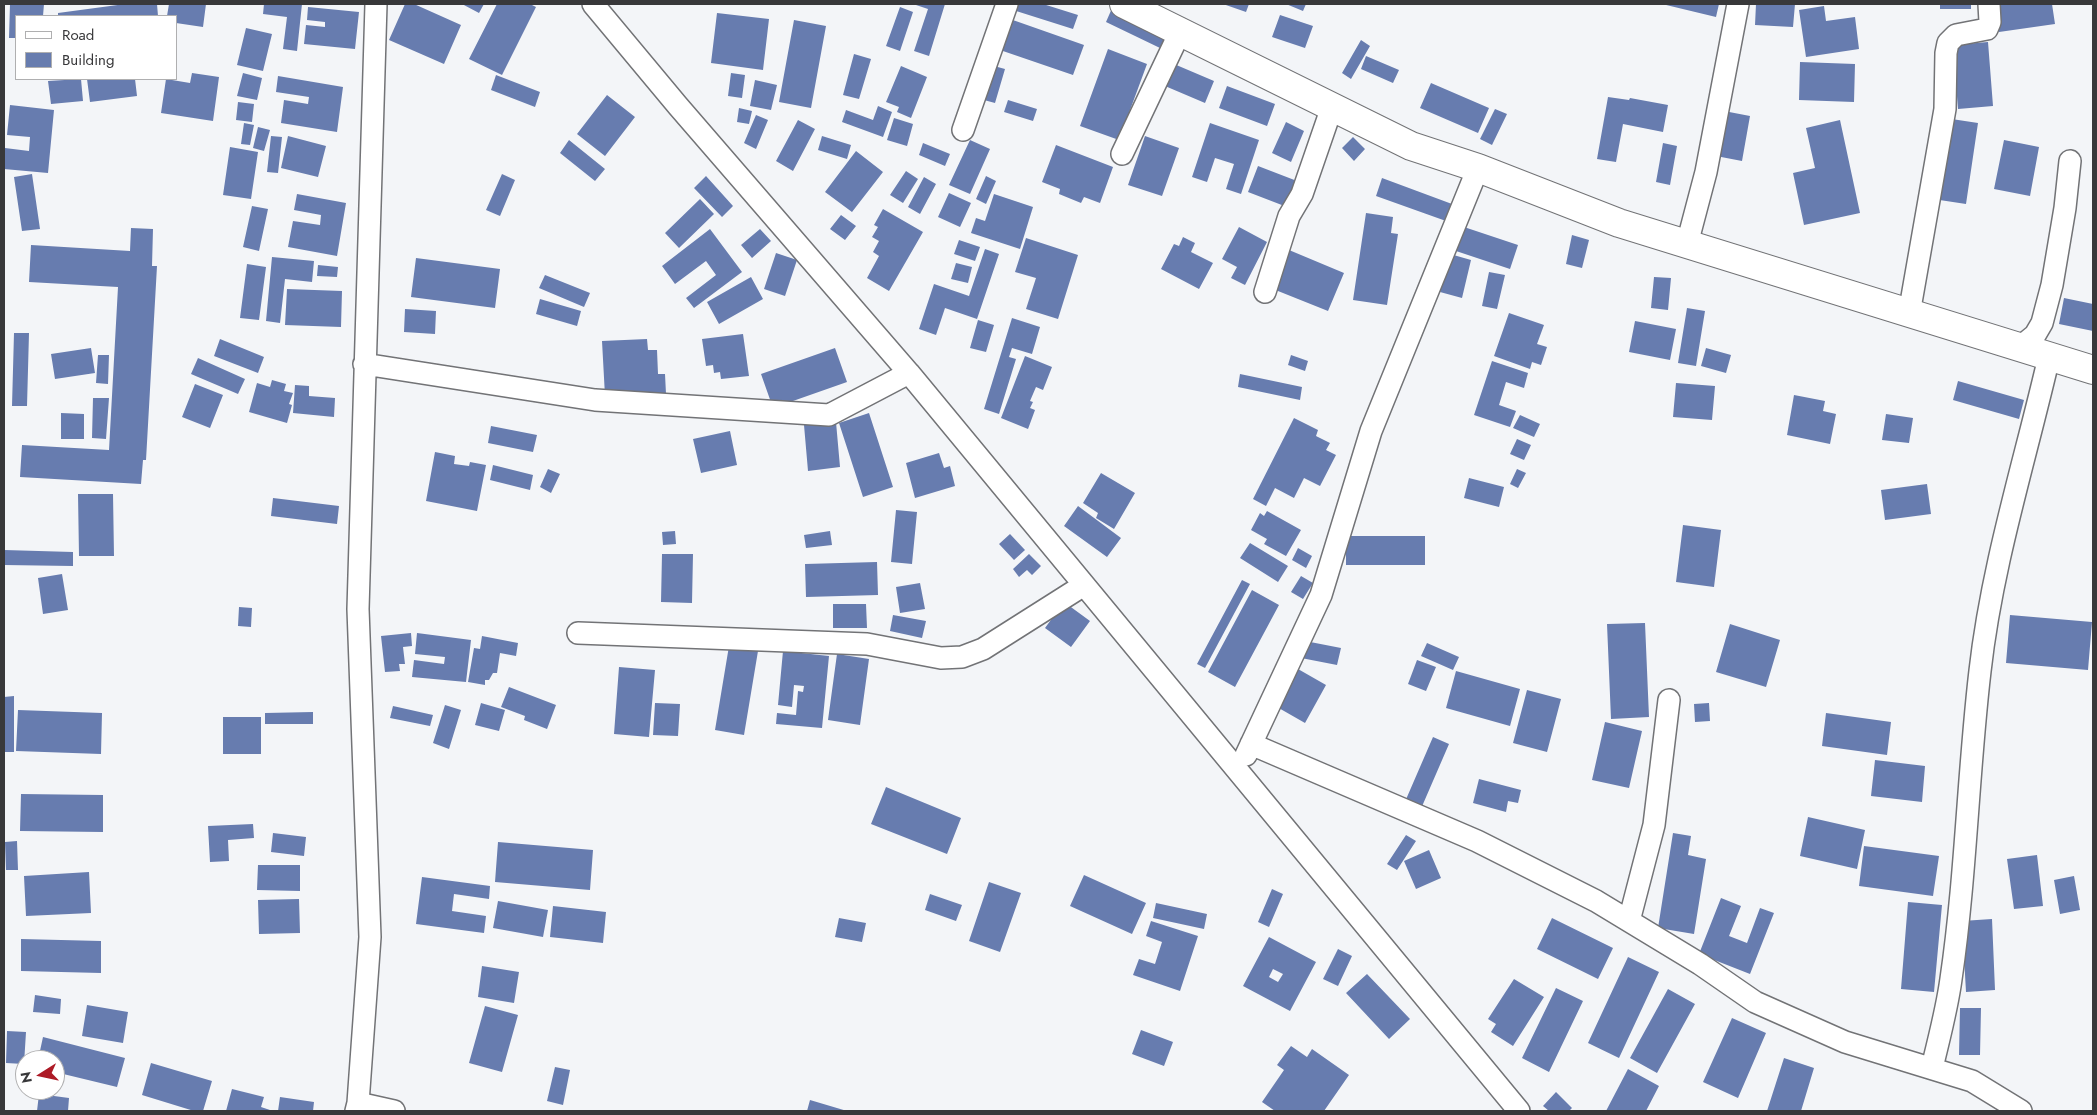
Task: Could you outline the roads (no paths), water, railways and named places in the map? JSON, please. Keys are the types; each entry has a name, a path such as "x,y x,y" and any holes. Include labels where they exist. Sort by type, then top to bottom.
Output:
{"main road":[{"path":"1124,4 1411,146 1478,168 1618,223 2093,370"}],"street":[{"path":"376,4 358,609 370,937 357,1107 394,1111"},
{"path":"594,4 678,106 909,372 1519,1111"},
{"path":"963,130 1007,4"},
{"path":"1687,244 1706,172 1738,4"},
{"path":"1909,314 1944,109 1948,43 1956,35 1987,29 1990,22 1989,4"},
{"path":"1122,154 1180,32"},
{"path":"1265,292 1289,216 1302,194 1332,107"},
{"path":"2019,348 2036,335 2042,323 2052,285 2065,208 2070,160"},
{"path":"1238,771 1322,595 1371,431 1478,168"},
{"path":"1932,1068 1951,981 1965,851 1980,670 2002,546 2029,444 2049,357"},
{"path":"364,364 595,400 829,414 909,372"},
{"path":"578,633 866,644 941,658 962,657 983,649 1084,585"},
{"path":"1630,921 1654,825 1669,700"},
{"path":"1251,744 1477,841 1596,901 1700,964 1755,1002 1845,1042 1972,1081 2021,1111"}]}
